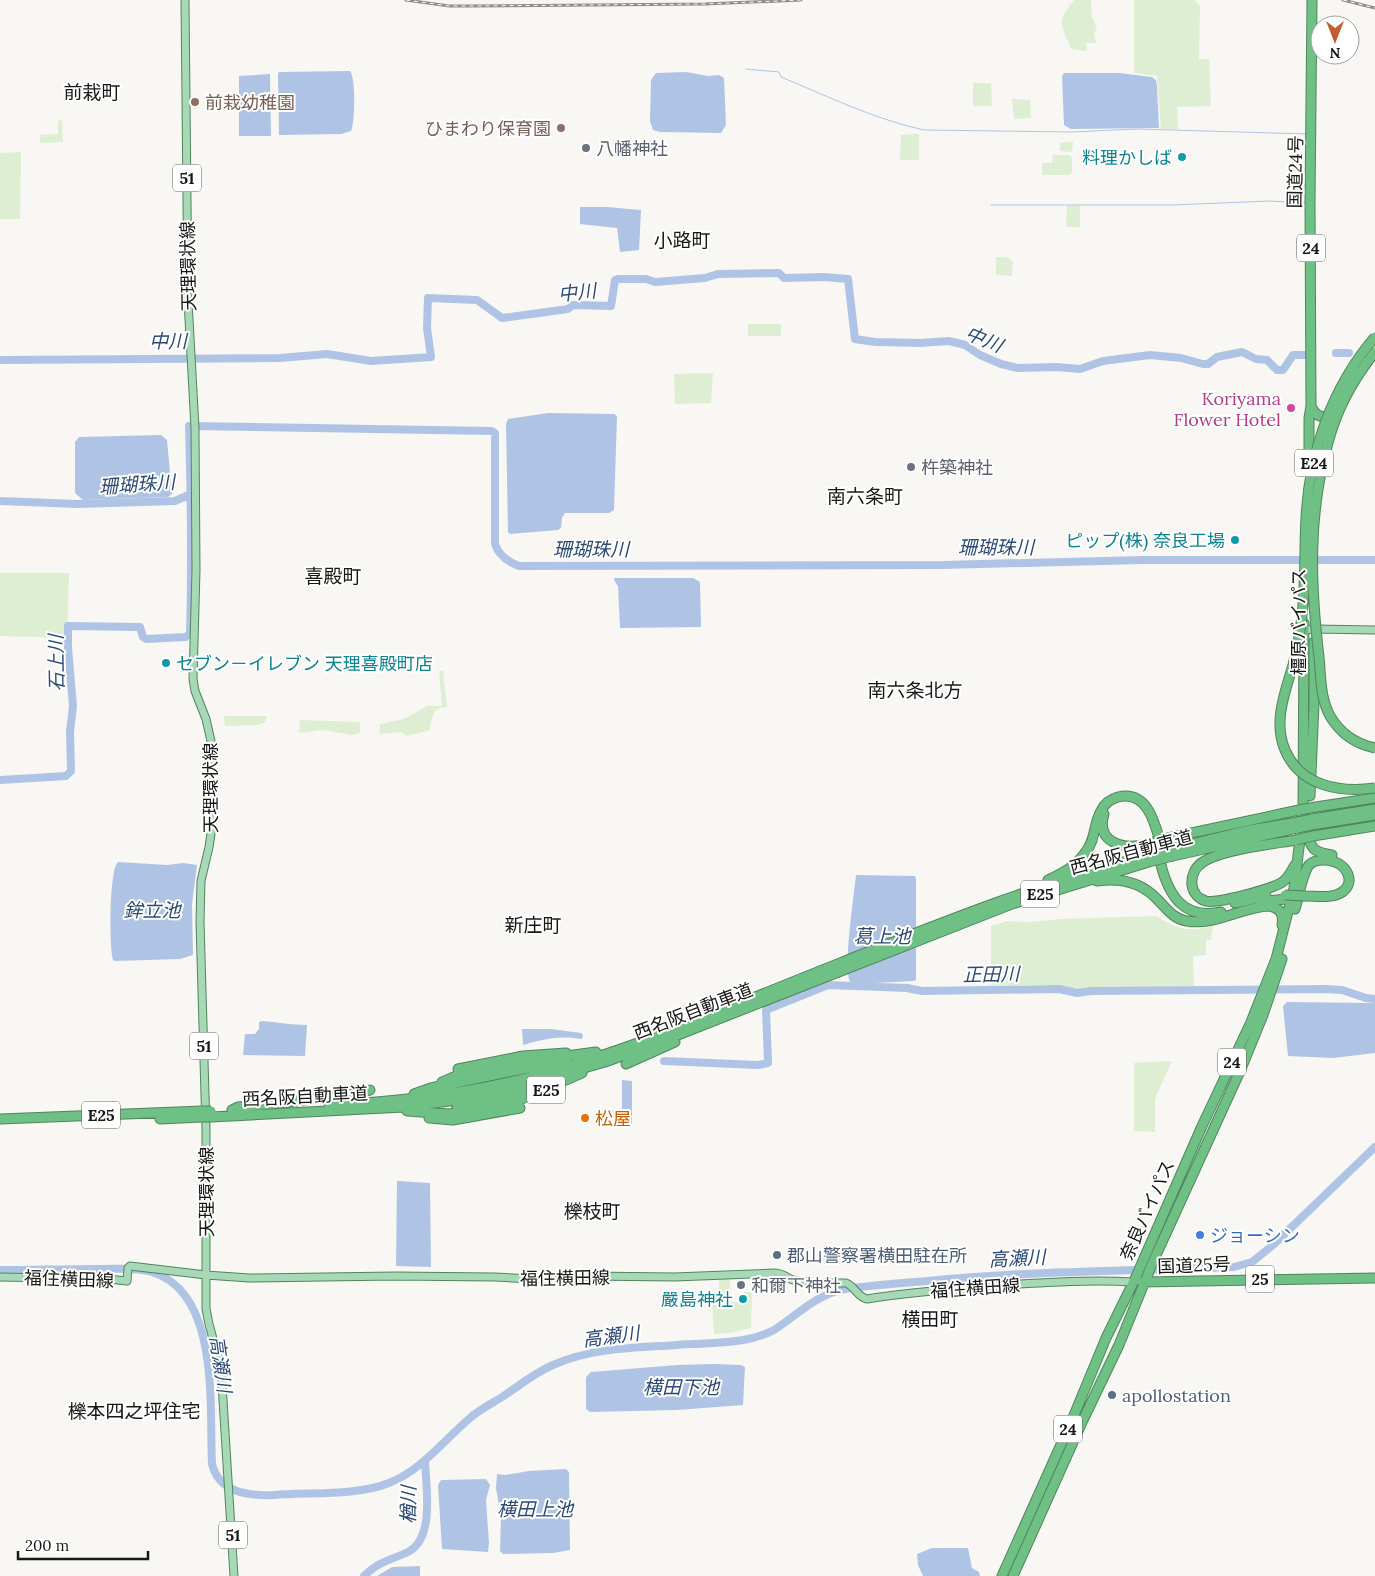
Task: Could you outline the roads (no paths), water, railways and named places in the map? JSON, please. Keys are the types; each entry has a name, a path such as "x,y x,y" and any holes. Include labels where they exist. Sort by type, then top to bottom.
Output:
{"highway":[{"name":"国道24号","path":"1311,406 1312,0"},
{"name":"橿原バイパス","path":"1299,850 1304,799 1304,554 1309,472 1323,418 1332,397 1348,367 1375,333"},
{"name":"E24","path":"1308,604 1307,506 1311,475 1321,435 1343,381 1375,337"},
{"name":"橿原バイパス","path":"1295,909 1306,827 1312,761 1314,554 1319,474 1325,445 1334,418 1348,388 1375,348"},
{"name":"E24","path":"1308,604 1314,517 1324,456 1337,415 1344,400 1375,352"},
{"path":"1311,406 1314,412 1323,418 1334,418"},
{"name":"24","path":"1309,472 1309,418 1311,406"},
{"path":"1308,604 1326,707 1335,723 1349,737 1366,746 1375,748"},
{"path":"1308,604 1280,717 1280,733 1284,749 1300,772 1323,786 1343,790 1375,788"},
{"path":"1002,900 1057,876 1077,862 1086,853 1092,842 1100,812 1106,803 1116,798 1131,797 1145,806 1154,822 1158,846 1150,824 1141,808 1133,803 1123,802 1108,809 1102,822 1104,832 1110,840 1121,846 1128,847 1146,844 1168,838 1299,810 1375,798"},
{"name":"西名阪自動車道","path":"1306,827 1375,809"},
{"name":"西名阪自動車道","path":"0,1125 335,1105 430,1096 496,1085 536,1075 616,1050 833,969 1002,900 1250,830 1306,827 1375,815"},
{"path":"1306,827 1375,826"},
{"path":"1299,850 1295,865 1287,878 1248,908 1210,902 1200,898 1195,894 1191,883 1197,866 1212,857 1296,840 1306,827"},
{"path":"1163,864 1173,887 1180,896 1188,904 1199,907 1210,908 1237,905 1259,899 1285,897 1330,900 1341,898 1350,890 1354,877 1352,868 1346,861 1337,856 1318,852 1312,848 1306,827"},
{"name":"奈良バイパス","path":"1002,1576 1106,1338 1134,1281 1202,1126 1252,1022 1270,976 1287,918 1294,888 1299,850"},
{"name":"西名阪自動車道","path":"931,930 1151,858"},
{"path":"1295,909 1305,874 1311,863 1316,860 1330,860 1340,863 1346,868 1348,883 1341,892 1332,896 1305,898"},
{"path":"1012,904 1090,882 1114,880 1132,883 1141,887 1155,897 1174,916 1186,921 1200,922 1237,905 1247,897 1259,899 1279,910 1283,917 1270,976"},
{"name":"奈良バイパス","path":"1013,1576 1119,1345 1145,1281 1241,1069 1263,1015 1289,936 1295,909"},
{"name":"西名阪自動車道","path":"0,1119 377,1109 434,1107 455,1104 525,1088 605,1062 741,1010 833,969"},
{"path":"626,1064 741,1010"},
{"path":"458,1068 470,1068 524,1058 557,1057 616,1050"},
{"name":"E25","path":"414,1094 432,1085 525,1065 616,1050"},
{"name":"E25","path":"391,1100 431,1088 616,1050"},
{"path":"232,1110 238,1107 360,1093 370,1090"},
{"path":"377,1109 451,1116 509,1107 520,1108"},
{"name":"国道25号","path":"1134,1281 1375,1278"}],"main road":[{"name":"天理環状線","path":"185,0 186,213 190,358 195,426 196,570 193,679 211,741 212,827 210,847 201,881 200,922 206,1109 206,1309 208,1324 221,1368 234,1576"},
{"path":"1304,630 1375,630"},
{"name":"福住横田線","path":"0,1277 127,1281 128,1268 130,1266 248,1278 395,1276 484,1277 568,1281 586,1276 675,1277 775,1273 783,1274 792,1280 850,1284 860,1296 867,1299 914,1293 1040,1283 1134,1281"}],"water":[{"path":"350,71 354,100 351,131 341,134 279,135 279,72"},
{"path":"686,72 708,76 719,75 724,78 726,125 721,133 660,132 653,130 650,121 651,80 656,73"},
{"path":"1064,73 1119,73 1152,77 1156,80 1157,86 1159,128 1071,129 1064,125 1062,76"},
{"path":"270,74 271,136 239,136 239,76"},
{"path":"580,207 641,210 639,250 620,252 617,228 580,224"},
{"path":"548,413 614,414 617,416 614,510 609,513 565,513 562,518 561,528 558,530 510,534 508,532 506,424 508,419"},
{"path":"161,435 167,440 172,494 168,497 83,500 75,493 75,442 79,437"},
{"path":"614,578 693,578 700,582 701,627 620,628 618,586"},
{"name":"鉾立池","path":"118,862 197,865 192,904 193,955 180,959 113,960 110,926 111,893 115,868"},
{"name":"葛上池","path":"856,875 915,876 916,980 855,984 850,982 848,974 848,947"},
{"path":"1287,1002 1375,1003 1375,1053 1333,1058 1288,1056 1283,1006"},
{"path":"259,1022 307,1025 305,1056 243,1055 245,1034 255,1034 259,1029"},
{"path":"522,1029 551,1029 581,1033 583,1035 582,1039 552,1038 523,1045"},
{"path":"622,1080 632,1081 632,1127 622,1127"},
{"path":"397,1181 430,1183 431,1267 396,1266"},
{"name":"横田下池","path":"715,1364 741,1365 745,1367 743,1405 677,1410 590,1412 586,1409 586,1378 591,1372"},
{"name":"横田上池","path":"566,1469 569,1472 570,1550 553,1553 503,1554 500,1551 501,1517 496,1488 497,1474 505,1475 529,1471"},
{"name":"横田上池","path":"486,1479 490,1485 486,1500 488,1552 442,1549 438,1485 441,1480"},
{"path":"932,1548 968,1548 972,1568 979,1572 980,1576 923,1576 918,1565 917,1554"},
{"path":"420,1566 420,1576 377,1576 392,1567"}],"waterway":[{"path":"746,69 779,72 781,77 851,106 887,120 924,130 1072,132 1137,129 1307,134"},
{"path":"991,205 1173,205 1269,201 1305,203"},
{"name":"中川","path":"0,360 280,358 327,354 371,361 431,357 427,328 428,298 477,300 502,318 568,309 573,305 611,306 615,280 618,279 646,279 655,282 705,278 718,274 779,273 784,278 824,277 848,279 855,339 875,342 920,343 949,341 965,345 980,355 1001,364 1018,368 1057,367 1080,369 1103,361 1150,355 1181,358 1208,364 1217,357 1242,352 1256,359 1267,360 1277,370 1283,370 1293,355 1305,355"},
{"name":"中川","path":"1336,353 1349,353"},
{"name":"珊瑚珠川","path":"0,780 66,776 71,771 70,732 73,706 68,626 140,627 143,637 146,639 186,637 190,633 189,426 492,431 495,433 495,544 504,558 519,566 943,565 1142,560 1375,560"},
{"name":"珊瑚珠川","path":"0,501 77,504 175,501 191,494"},
{"name":"正田川","path":"664,1061 758,1065 768,1063 766,1010 828,985 907,988 922,991 1059,989 1077,993 1091,991 1325,989 1342,990 1375,999"},
{"name":"高瀬川","path":"0,1270 146,1270 174,1284 190,1303 201,1327 207,1355 210,1385 212,1464 221,1481 236,1491 255,1495 348,1492 389,1483 412,1471 477,1412 539,1372 579,1356 619,1349 737,1341 763,1335 774,1330 816,1300 845,1289 1004,1275 1234,1267 1252,1262 1273,1245 1375,1147"},
{"name":"楢川","path":"364,1576 380,1564 408,1552 417,1545 422,1536 426,1524 427,1511 425,1461"}],"railway":[{"path":"406,0 449,6 705,4 801,0"},
{"path":"1343,0 1375,8"}],"place":[{"name":"前栽幼稚園","path":"195,102"},
{"name":"ひまわり保育園","path":"561,128"},
{"name":"八幡神社","path":"586,148"},
{"name":"料理かしば","path":"1182,157"},
{"name":"Koriyama Flower Hotel","path":"1291,408"},
{"name":"杵築神社","path":"911,467"},
{"name":"ピップ(株) 奈良工場","path":"1235,540"},
{"name":"セブン－イレブン 天理喜殿町店","path":"166,663"},
{"name":"松屋","path":"585,1118"},
{"name":"ジョーシン","path":"1200,1235"},
{"name":"郡山警察署横田駐在所","path":"777,1255"},
{"name":"和爾下神社","path":"741,1285"},
{"name":"嚴島神社","path":"743,1299"},
{"name":"apollostation","path":"1112,1395"}],"district":[{"name":"前栽町","path":"92,92"},
{"name":"小路町","path":"682,240"},
{"name":"南六条町","path":"865,496"},
{"name":"喜殿町","path":"333,576"},
{"name":"南六条北方","path":"915,690"},
{"name":"新庄町","path":"533,925"},
{"name":"櫟枝町","path":"592,1211"},
{"name":"横田町","path":"930,1319"},
{"name":"櫟本四之坪住宅","path":"134,1411"}],"water label":[{"name":"石上川","path":"56,663"}]}
